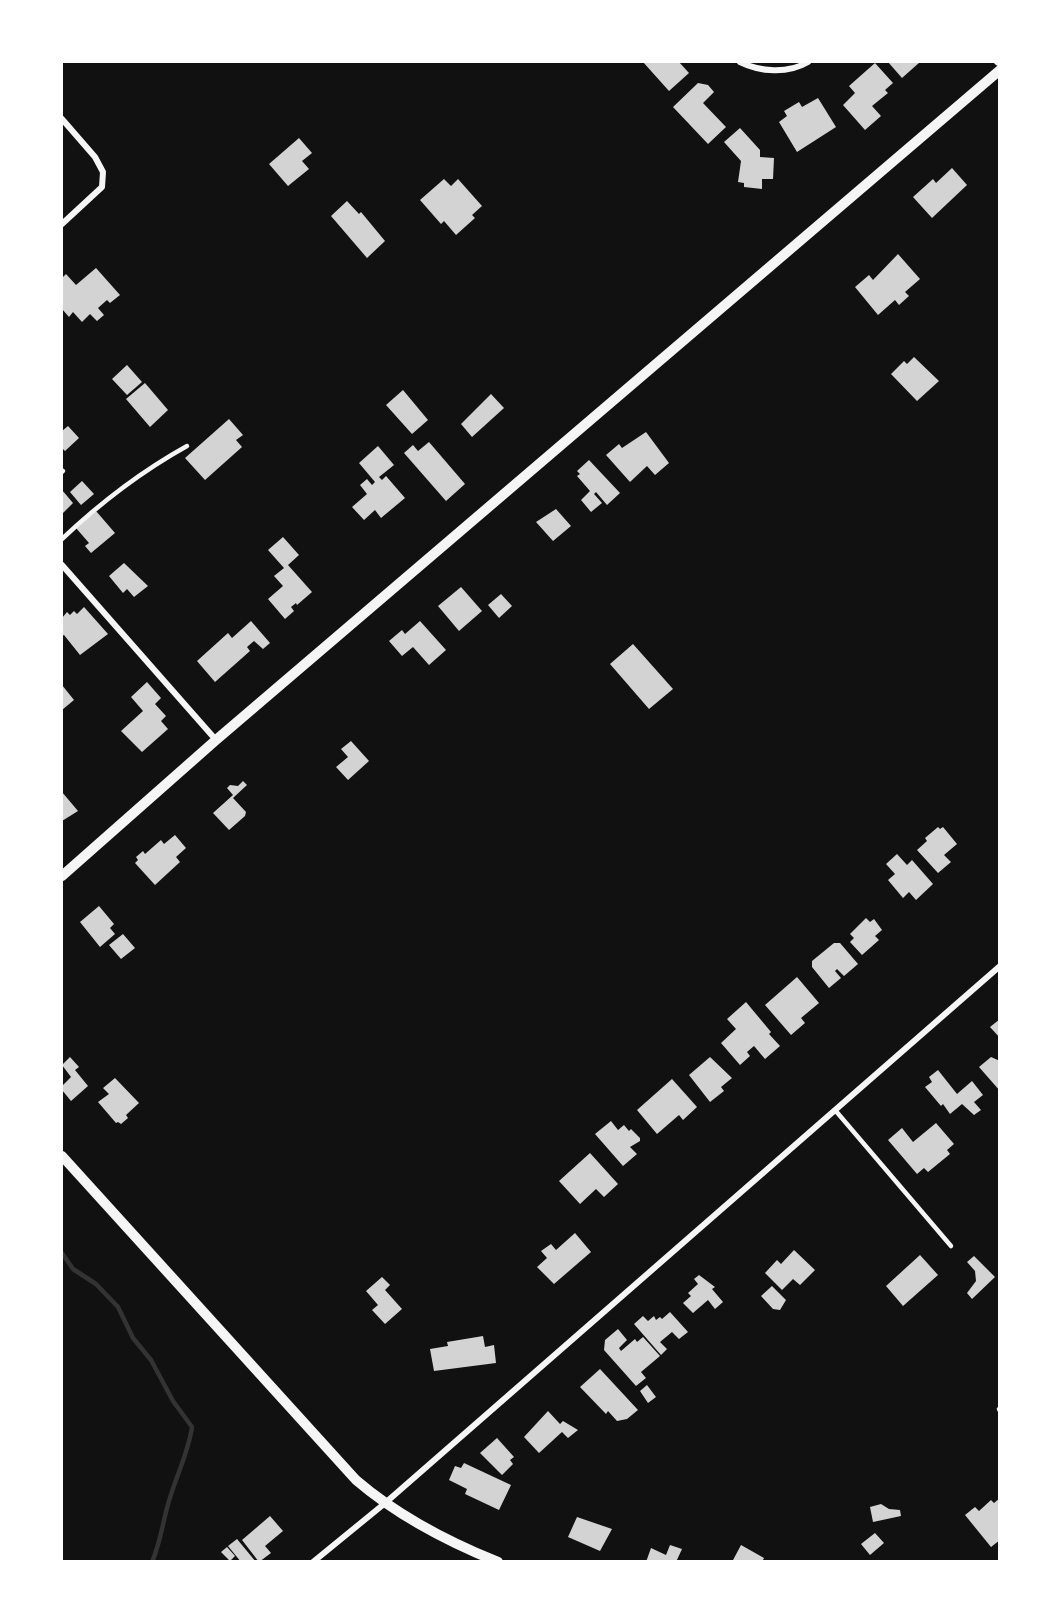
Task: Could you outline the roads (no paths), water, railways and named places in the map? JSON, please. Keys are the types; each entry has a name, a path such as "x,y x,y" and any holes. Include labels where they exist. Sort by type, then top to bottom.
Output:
{"street":[{"path":"740,62 764,70 786,69 808,62"},
{"path":"62,876 216,740 999,70"},
{"path":"62,119 104,172 102,187 62,224"},
{"path":"62,565 216,740"},
{"path":"313,1562 384,1504 999,966"},
{"path":"62,1156 356,1480 384,1504 448,1542 498,1562"}],"lane":[{"path":"62,539 90,513 161,461 187,446"},
{"path":"835,1110 951,1246"}],"waterway":[{"path":"62,1253 73,1269 96,1284 118,1307 133,1338 151,1360 173,1401 192,1427 152,1562"}]}
